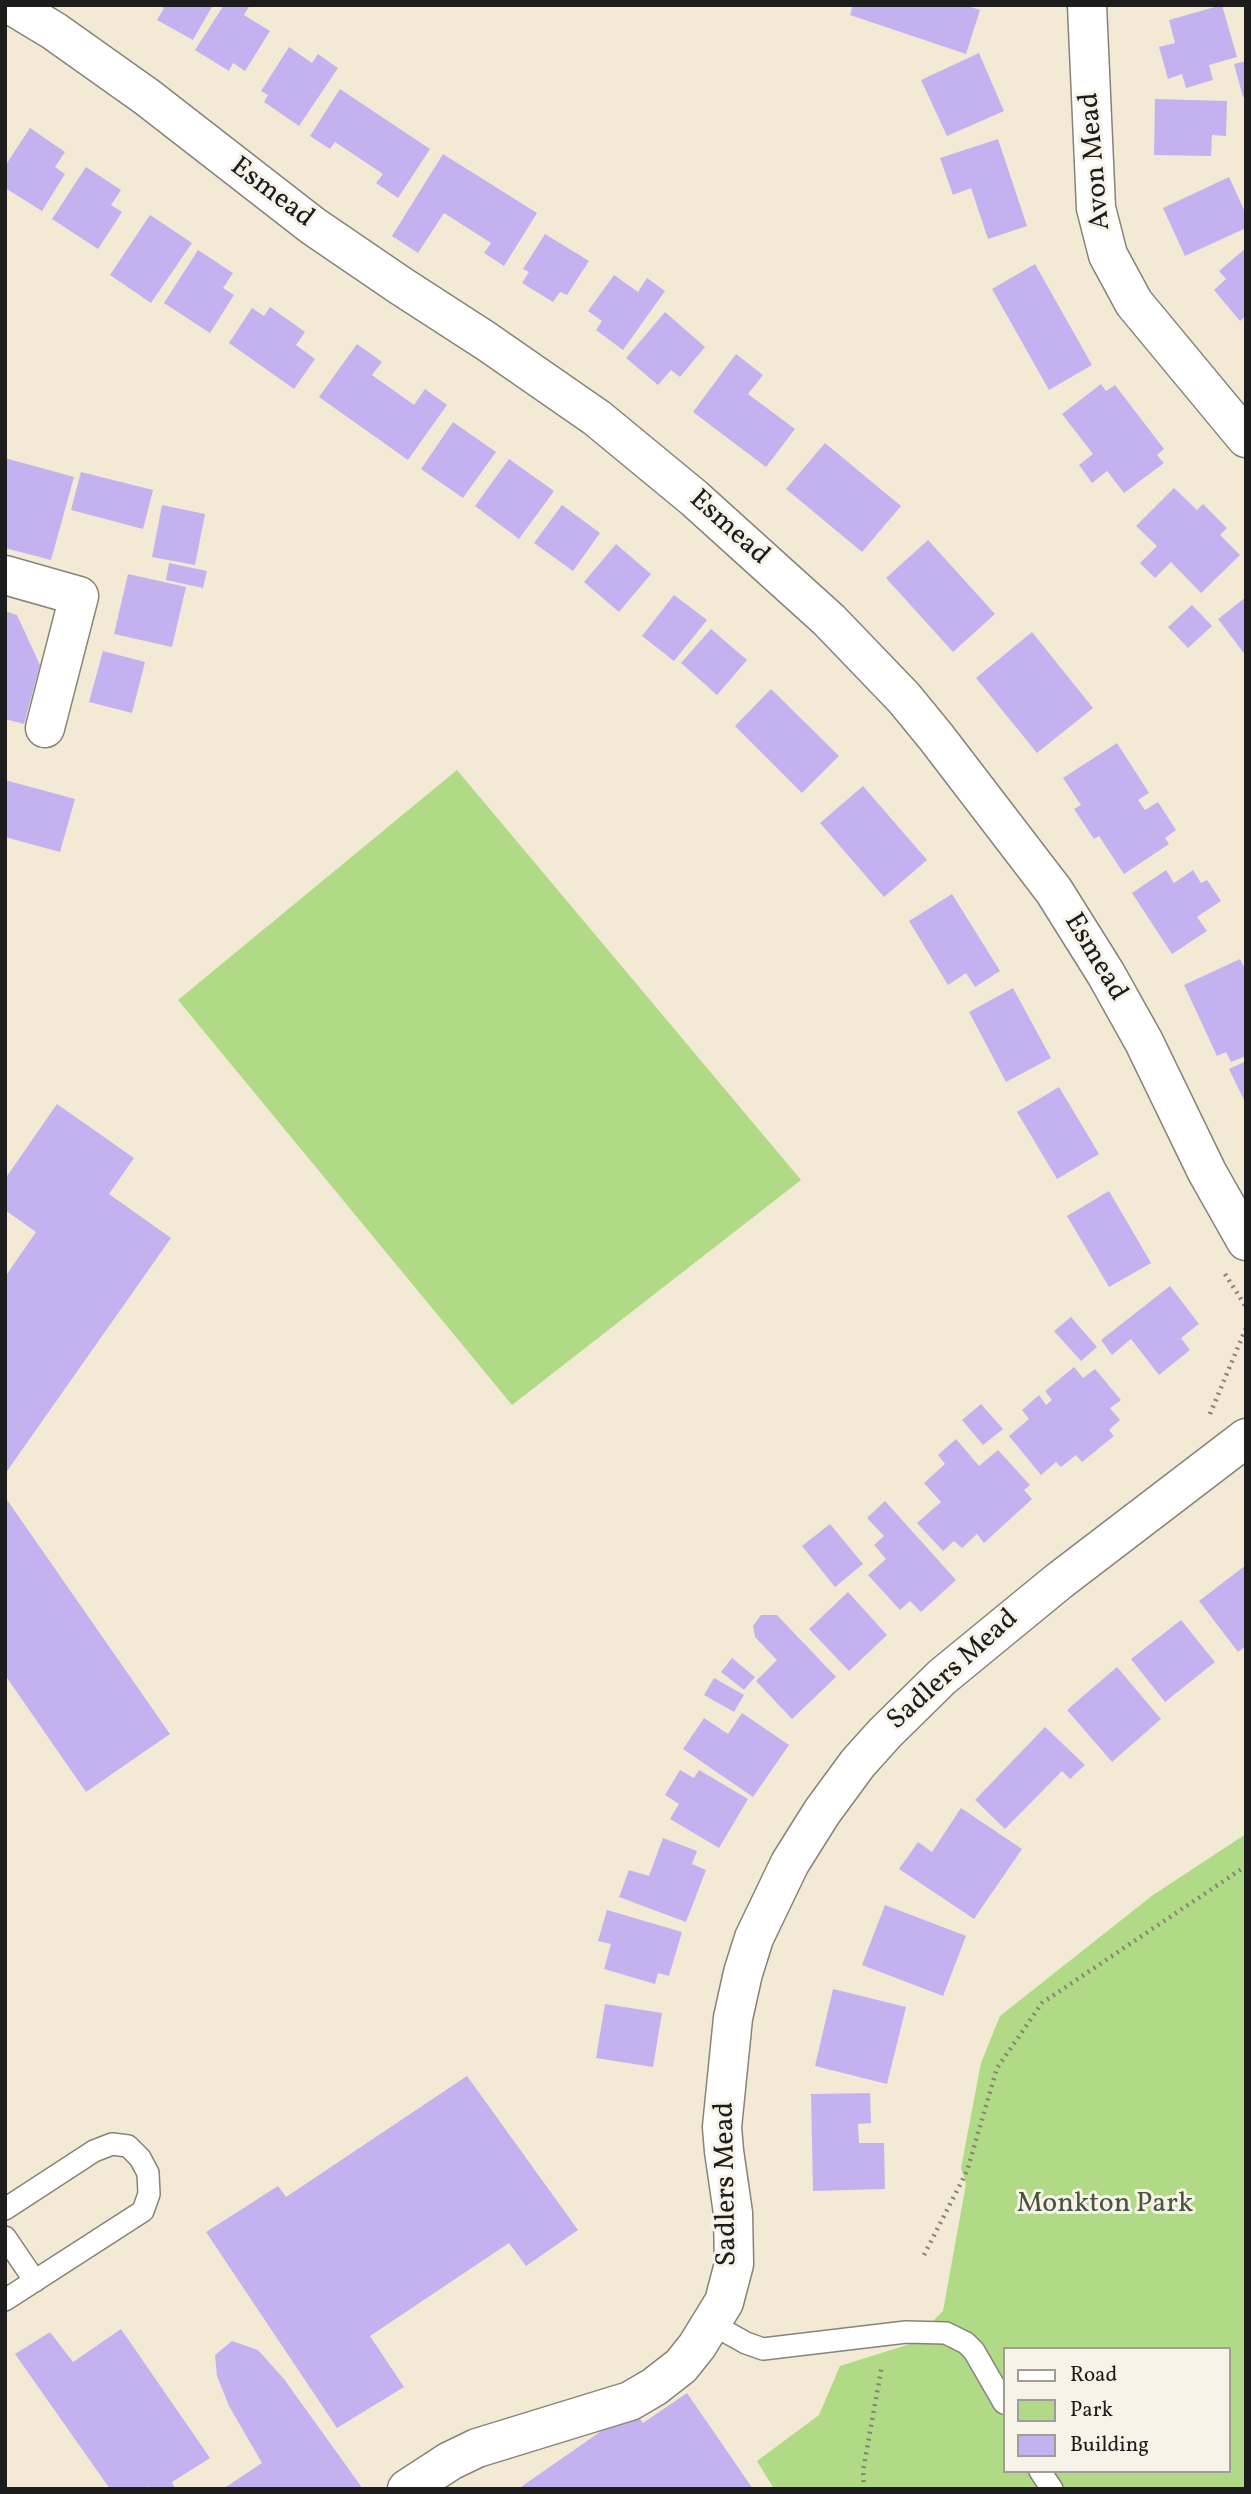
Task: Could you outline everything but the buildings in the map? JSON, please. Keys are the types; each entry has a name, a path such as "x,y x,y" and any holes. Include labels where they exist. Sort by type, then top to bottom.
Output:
{"street":[{"name":"Esmead","path":"10,5 54,31 147,97 313,226 597,418 694,498 838,630 904,698 1054,891 1106,974 1144,1042 1206,1172 1234,1255"},
{"name":"Avon Mead","path":"1087,5 1096,208 1108,255 1135,303 1246,438"},
{"path":"5,575 79,596 45,728"},
{"name":"Sadlers Mead","path":"407,2489 450,2461 477,2448 630,2401 654,2388 681,2366 712,2324 723,2302 734,2263 733,2213 722,2127 733,2018 743,1973 754,1938 790,1863 821,1812 858,1763 942,1676 1049,1589 1246,1438"}],"lane":[{"path":"5,2209 94,2151 112,2144 128,2146 140,2158 148,2173 149,2194 143,2211 5,2300"},
{"path":"5,2237 34,2281"},
{"path":"712,2324 763,2349 906,2332 946,2333 966,2343 984,2364 1002,2399"},
{"path":"1041,2473 1052,2489"}],"path":[{"path":"1234,1255 1246,1307"},
{"path":"1209,1415 1246,1328"},
{"path":"924,2255 967,2171 998,2068 1042,2003 1246,1866"},
{"path":"864,2489 863,2471 879,2377 891,2334"}],"green space":[{"path":"457,770 801,1180 512,1405 178,1000"},
{"name":"Monkton Park","path":"1246,1834 1246,2489 774,2489 757,2461 819,2415 840,2366 910,2344 943,2311 966,2184 961,2168 981,2063 1000,2016 1153,1895"}]}
